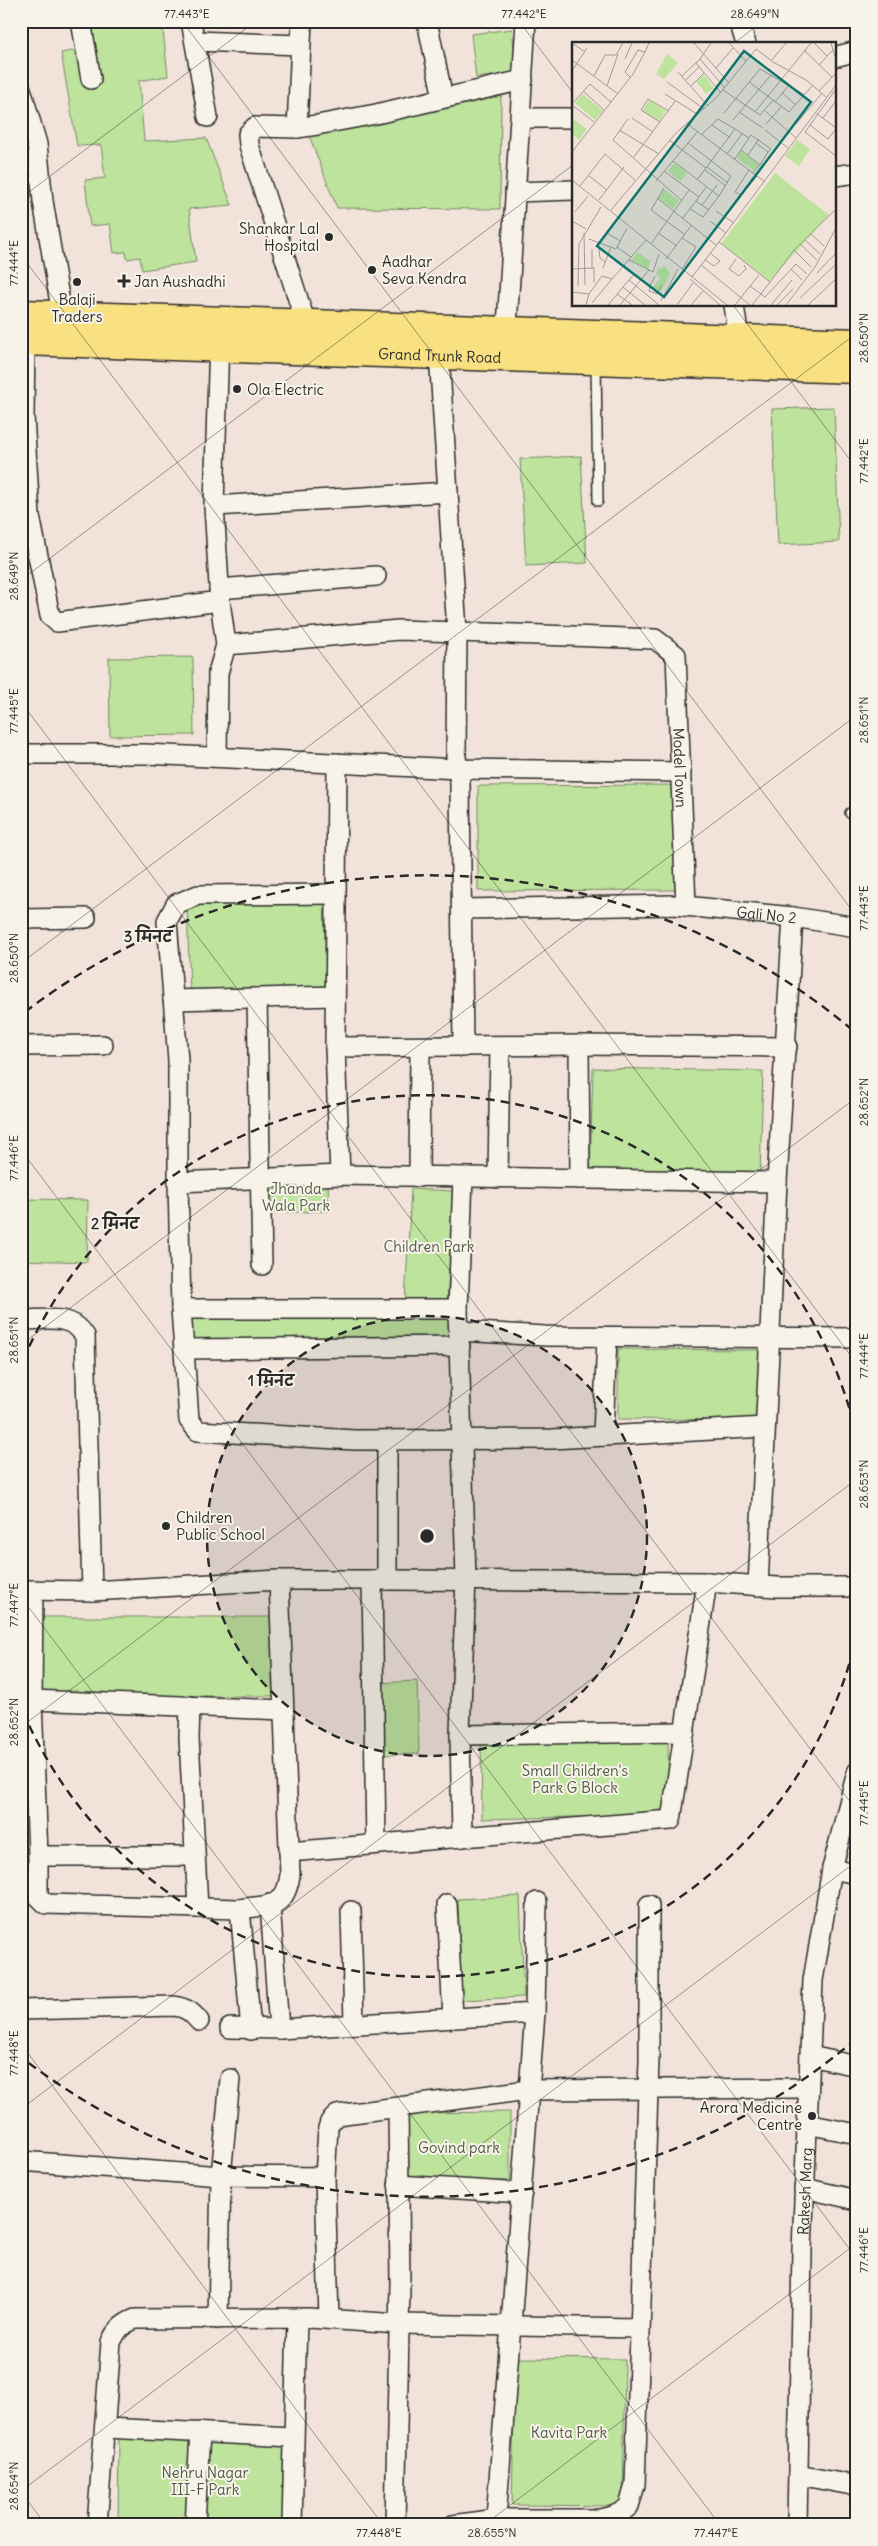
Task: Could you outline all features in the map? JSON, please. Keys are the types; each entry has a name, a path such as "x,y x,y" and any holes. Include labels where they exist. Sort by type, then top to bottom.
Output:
{"highway":[{"name":"Grand Trunk Road","path":"21,314 62,315 219,334 440,354 506,343 739,339 857,343"},
{"name":"Grand Trunk Road","path":"23,341 219,334 306,324 506,343 596,361 857,369"}],"street":[{"path":"81,21 91,79"},
{"path":"191,21 208,117"},
{"path":"297,128 299,44 302,21"},
{"path":"427,21 443,98"},
{"path":"506,343 526,21"},
{"path":"739,21 745,42"},
{"path":"195,41 299,44"},
{"path":"836,56 857,51"},
{"path":"306,324 249,145 248,134 255,127 297,128 376,114 523,80"},
{"path":"21,89 37,144 43,201 62,315"},
{"path":"521,118 572,118"},
{"path":"836,176 857,173"},
{"path":"515,192 572,190"},
{"path":"734,306 739,339"},
{"path":"217,757 218,673 226,645 219,595 214,506 219,334"},
{"path":"23,341 24,416 30,516 50,616 56,622 219,595 376,576"},
{"path":"440,354 457,631 456,757 459,769 463,909 463,1047"},
{"path":"214,506 448,492"},
{"path":"226,645 359,632 457,631"},
{"name":"Model Town","path":"457,631 655,640 676,655 681,772 680,905"},
{"path":"21,754 217,757 459,769 681,772"},
{"path":"337,763 335,1047 340,1175"},
{"path":"336,894 198,895 176,904 167,921 178,1060 181,1309 188,1420 198,1431 354,1440 552,1439 765,1427"},
{"name":"Gali No 2","path":"463,909 680,905 793,917 857,927"},
{"path":"758,1586 777,1182 787,1047 793,917"},
{"path":"21,918 86,918"},
{"path":"173,1000 335,996"},
{"path":"257,998 262,1265"},
{"path":"21,1046 104,1045"},
{"path":"335,1047 580,1045 787,1047"},
{"path":"580,1045 580,1179"},
{"path":"419,1177 420,1046"},
{"path":"498,1178 500,1046"},
{"path":"178,1182 340,1175 777,1182"},
{"path":"462,1837 460,1735 466,1580 460,1439 462,1397 458,1309 463,1178"},
{"path":"181,1309 458,1309"},
{"path":"21,1320 66,1320 79,1326 85,1336 92,1591"},
{"path":"184,1349 459,1339 607,1337 857,1338"},
{"path":"603,1436 607,1337"},
{"path":"376,1844 379,1580 387,1440"},
{"path":"279,1580 290,1875 287,1894 281,1901 240,1909 46,1904 38,1896 27,1590 92,1591 279,1580 707,1582 758,1586 857,1587"},
{"path":"289,1852 671,1820 707,1582"},
{"path":"32,1700 283,1710"},
{"path":"190,1706 189,1738 198,1908"},
{"path":"460,1735 685,1732"},
{"name":"Rakesh Marg","path":"797,2525 804,2188 813,1980 832,1869 852,1809 857,1772"},
{"path":"38,1856 195,1856"},
{"path":"832,1869 857,1874"},
{"path":"496,2519 522,2193 534,2012 537,1902"},
{"path":"270,1904 279,2028"},
{"path":"447,1904 453,2018"},
{"path":"453,2525 496,2519 600,2519 622,2512 629,2506 635,2485 640,2328 648,2060 648,1905"},
{"path":"240,1909 251,2030"},
{"path":"351,1911 354,2024"},
{"path":"21,2010 174,2006 184,2007 192,2012 199,2021"},
{"path":"230,2028 251,2030 534,2012"},
{"path":"810,2056 857,2066"},
{"path":"218,2319 221,2176 230,2079"},
{"path":"329,2319 325,2177 327,2132 333,2119 341,2114 398,2109 528,2090 808,2088"},
{"path":"395,2525 399,2324 398,2109"},
{"path":"807,2124 857,2134"},
{"path":"21,2162 221,2176 325,2177"},
{"path":"398,2185 522,2193"},
{"path":"804,2188 857,2200"},
{"path":"97,2525 111,2342 115,2332 124,2323 135,2319 297,2318 399,2324 640,2328"},
{"path":"292,2525 297,2318"},
{"path":"105,2428 293,2437"},
{"path":"195,2525 200,2432"},
{"path":"798,2475 857,2486"}],"lane":[{"path":"596,361 598,501"}],"green space":[{"path":"87,21 162,21 168,76 139,81 144,141 206,138 232,205 189,209 196,262 142,270 140,257 127,259 126,252 114,253 110,224 90,226 85,180 105,178 101,145 77,146 61,53 92,47"},
{"path":"512,29 517,73 476,78 471,34"},
{"path":"501,94 500,209 337,208 308,133"},
{"path":"834,407 839,542 778,545 772,409"},
{"path":"581,456 587,563 526,566 520,459"},
{"path":"193,657 194,735 110,736 109,658"},
{"path":"675,785 675,890 478,891 478,786"},
{"path":"324,901 326,987 190,992 187,906"},
{"path":"593,1068 763,1071 760,1176 590,1173"},
{"name":"Jhanda Wala Park","path":"328,1180 329,1211 264,1213 263,1182"},
{"name":"Children Park","path":"411,1189 454,1191 447,1304 405,1302"},
{"path":"21,1199 88,1200 87,1262 21,1260"},
{"path":"189,1314 452,1314 451,1343 192,1346"},
{"path":"618,1349 761,1350 760,1420 618,1419"},
{"path":"39,1617 274,1617 274,1696 38,1696"},
{"path":"417,1681 419,1754 380,1755 378,1683"},
{"name":"Small Children's Park G Block","path":"668,1737 669,1815 482,1819 481,1742"},
{"path":"520,1896 524,1997 462,2000 458,1899"},
{"name":"Govind park","path":"510,2112 510,2181 408,2181 408,2113"},
{"name":"Kavita Park","path":"515,2358 625,2359 623,2506 512,2505"},
{"name":"Nehru Nagar III-F Park","path":"119,2437 291,2437 291,2525 118,2525"}],"place":[{"name":"Shankar Lal Hospital","path":"329,237"},
{"name":"Aadhar Seva Kendra","path":"372,270"},
{"name":"Jan Aushadhi","path":"124,281"},
{"name":"Balaji Traders","path":"77,282"},
{"name":"Ola Electric","path":"237,389"},
{"name":"Children Public School","path":"166,1526"},
{"name":"Arora Medicine Centre","path":"812,2116"}]}
